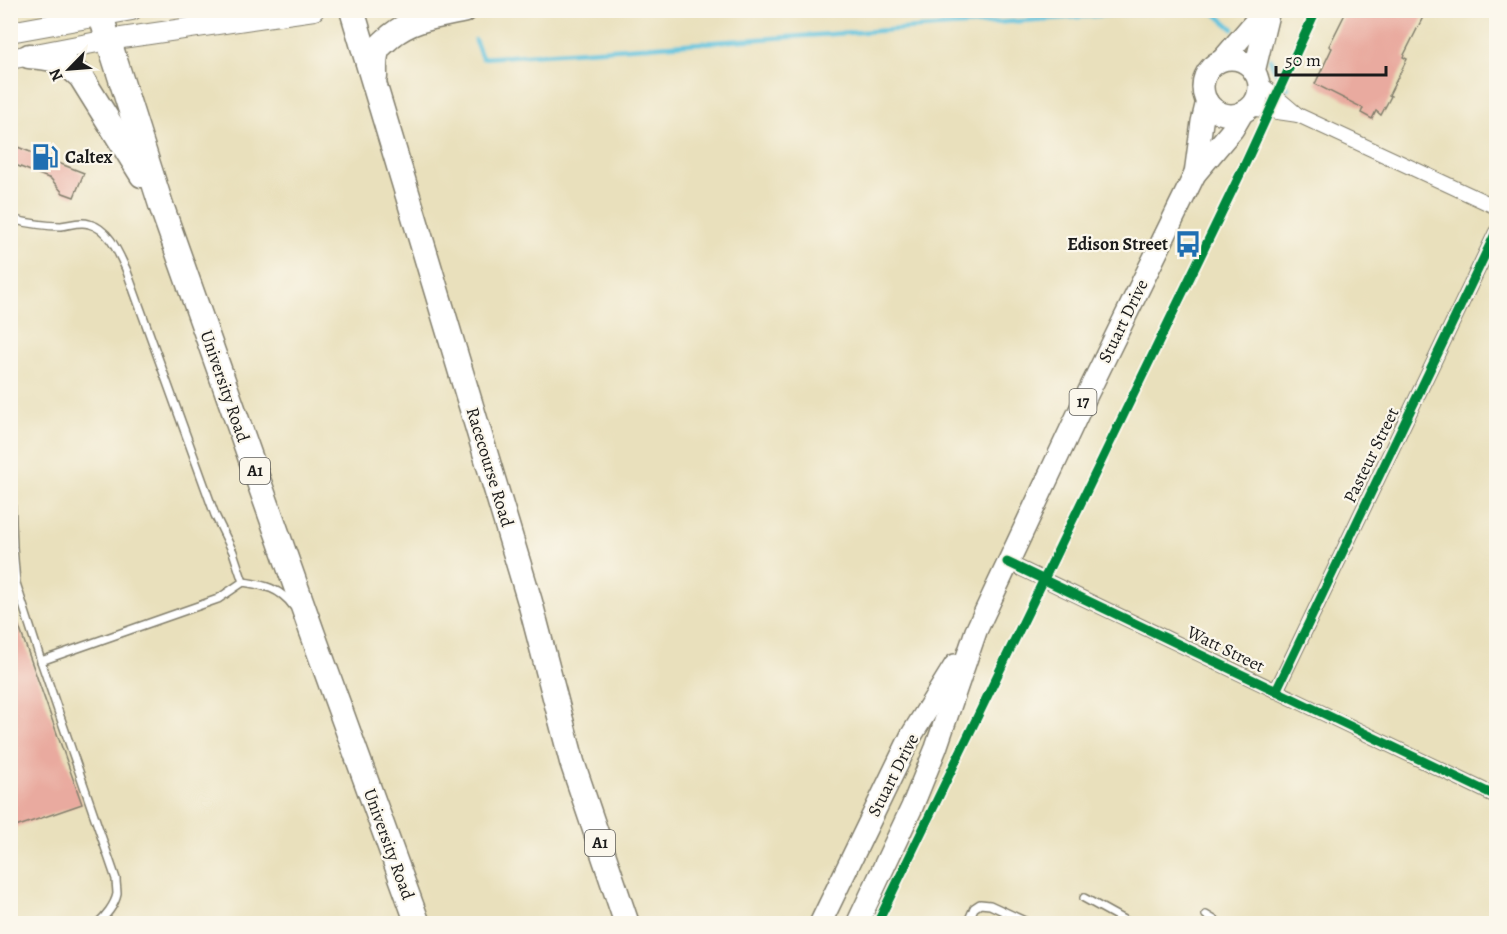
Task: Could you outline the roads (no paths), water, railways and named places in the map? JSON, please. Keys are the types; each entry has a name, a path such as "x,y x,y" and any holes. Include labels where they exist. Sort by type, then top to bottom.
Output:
{"highway":[{"name":"Racecourse Road","path":"352,10 530,602 572,762 627,924"},
{"path":"375,84 377,50 389,38 415,21 465,10"},
{"name":"University Road","path":"100,13 161,205 418,924"},
{"path":"20,57 55,58 69,65 81,77 161,205"}],"main road":[{"name":"17","path":"1207,100 1203,85 1209,70 1222,60 1267,10"},
{"name":"17","path":"1246,110 1257,96 1256,76 1267,10"},
{"path":"1222,60 1240,61 1248,65 1256,76"},
{"path":"1207,100 1219,112 1235,114 1246,110"},
{"name":"Stuart Drive","path":"1195,174 1207,100"},
{"name":"Stuart Drive","path":"860,921 936,748 976,631 1007,562 1195,174 1246,110"},
{"name":"Stuart Drive","path":"820,924 911,736 976,631"}],"street":[{"path":"10,32 100,13 132,10"},
{"path":"20,57 108,40 314,10"},
{"path":"1256,76 1298,115 1497,207"},
{"path":"1246,110 1298,115"},
{"name":"Pasteur Street","path":"1276,691 1497,232"},
{"name":"Watt Street","path":"1007,562 1497,796"}],"lane":[{"path":"10,219 33,224 61,226 88,224 102,231 115,246 126,269 215,515 233,552 243,582"},
{"path":"10,470 16,583 116,879 117,895 108,913 97,924"},
{"path":"41,661 218,599 243,582 278,590 312,632"},
{"path":"1084,898 1131,924"},
{"path":"967,924 974,908 980,904 990,905 1031,924"},
{"path":"1206,915 1221,924"}],"waterway":[{"path":"475,40 482,58 1180,10"},
{"path":"1211,10 1233,29"},
{"path":"1270,59 1288,88"}],"place":[{"name":"Caltex","path":"45,157"},
{"name":"Edison Street","path":"1188,244"}]}
